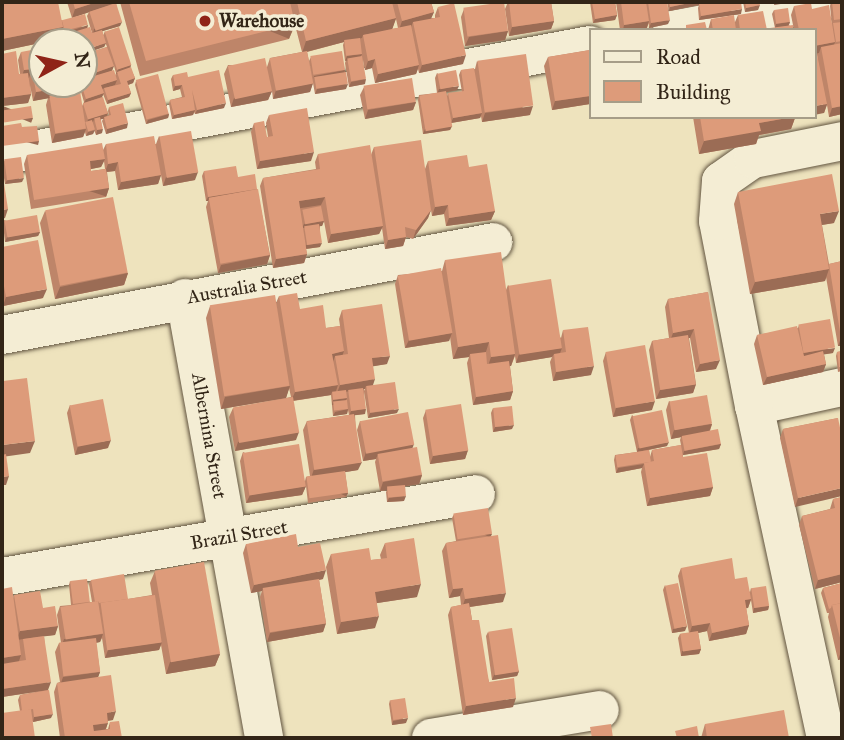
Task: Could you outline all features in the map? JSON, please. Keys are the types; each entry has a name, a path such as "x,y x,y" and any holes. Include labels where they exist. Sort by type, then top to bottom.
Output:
{"street":[{"path":"683,28 821,2"},
{"path":"2,156 588,45"},
{"path":"825,738 718,221 720,181 753,159 842,141"},
{"name":"Australia Street","path":"2,335 186,298 493,242"},
{"name":"Albernina Street","path":"186,298 226,537 264,738"},
{"path":"754,405 842,387"},
{"name":"Brazil Street","path":"2,578 476,494"},
{"path":"431,738 600,710"}],"building":[{"path":"2,2 58,2 63,27 28,28 28,34 2,39"},
{"path":"73,2 97,2 75,9"},
{"name":"Warehouse","path":"129,2 290,2 295,24 146,61"},
{"path":"297,2 392,2 396,18 306,41"},
{"path":"397,2 431,2 434,12 402,21"},
{"path":"504,2 508,31 467,36 463,8"},
{"path":"509,2 551,2 554,21 512,27"},
{"path":"592,2 615,2 617,15 595,19"},
{"path":"621,2 646,2 649,21 624,25"},
{"path":"648,2 667,2 670,20 651,23"},
{"path":"669,2 694,2 670,7"},
{"path":"741,2 742,9 701,16 699,3"},
{"path":"745,2 759,2 760,5 746,8"},
{"path":"832,2 842,2 842,19 834,20"},
{"path":"116,3 122,22 98,30 95,28 89,12"},
{"path":"454,3 466,55 422,65 413,22 440,17 438,7"},
{"path":"811,3 812,9 829,5 835,42 816,46 816,28 799,28 794,6"},
{"path":"788,8 790,22 776,24 774,10"},
{"path":"763,11 767,28 740,28 738,15"},
{"path":"85,14 88,25 64,28 62,20"},
{"path":"734,15 736,28 713,28 711,19"},
{"path":"705,22 706,28 686,28 686,25"},
{"path":"842,22 842,41 836,42 833,23"},
{"path":"411,25 419,65 378,74 375,59 368,61 363,35"},
{"path":"793,25 793,28 770,28"},
{"path":"119,27 131,65 117,70 105,32"},
{"path":"102,30 106,43 98,46 98,31"},
{"path":"360,38 362,54 346,56 344,40"},
{"path":"842,43 842,106 832,108 821,47"},
{"path":"107,47 114,66 98,72 98,50"},
{"path":"816,49 827,104 816,106"},
{"path":"588,50 588,96 555,101 548,57"},
{"path":"16,51 19,74 28,73 28,94 2,98 2,54"},
{"path":"28,51 28,70 24,70 21,52"},
{"path":"307,51 313,83 276,91 270,58"},
{"path":"342,51 345,70 313,75 310,56"},
{"path":"526,54 533,105 485,112 477,61"},
{"path":"362,56 366,79 351,81 347,59"},
{"path":"265,58 272,91 235,99 228,66"},
{"path":"131,67 135,78 127,81 131,93 108,100 104,88 121,84 117,72"},
{"path":"474,68 482,113 453,118 448,93 464,91 461,70"},
{"path":"114,70 117,80 101,85 104,93 98,95 98,75"},
{"path":"219,70 226,103 197,110 192,90 195,110 174,115 170,100 185,97 182,85 175,86 173,75 187,72 188,77"},
{"path":"456,70 459,86 440,89 437,74"},
{"path":"346,72 348,84 316,89 314,77"},
{"path":"158,74 169,114 146,120 136,80"},
{"path":"412,78 416,102 367,109 364,86"},
{"path":"446,91 452,126 426,131 419,96"},
{"path":"103,97 108,113 88,119 83,103"},
{"path":"50,98 81,98 86,129 55,133"},
{"path":"123,103 128,123 107,129 104,117 111,115 109,107"},
{"path":"31,106 33,118 4,122 2,111"},
{"path":"307,108 314,152 260,161 254,123 264,121 267,137 273,136 269,115"},
{"path":"100,117 103,129 97,130 94,118"},
{"path":"700,119 782,119 759,123 761,131 704,141"},
{"path":"92,120 95,130 88,132 85,122"},
{"path":"21,123 22,127 37,126 39,141 2,146 2,126"},
{"path":"191,131 198,172 167,178 159,137"},
{"path":"154,136 161,175 121,182 118,162 108,164 106,144"},
{"path":"421,140 431,210 416,230 405,227 406,237 388,240 374,147"},
{"path":"102,143 105,159 90,161 91,171 106,169 109,188 34,200 27,155"},
{"path":"370,145 383,226 331,234 325,197 299,201 307,254 276,259 263,178 320,169 318,154"},
{"path":"467,155 469,167 487,164 495,211 449,218 448,205 435,207 428,161"},
{"path":"21,157 24,178 7,180 4,159"},
{"path":"236,166 238,177 255,174 257,189 208,197 204,171"},
{"path":"2,170 8,209 2,210"},
{"path":"832,174 839,211 820,214 829,269 755,282 738,192"},
{"path":"258,189 270,255 220,264 209,198"},
{"path":"113,197 128,273 60,286 45,210"},
{"path":"321,206 324,221 305,224 302,210"},
{"path":"37,215 40,232 7,237 5,221"},
{"path":"319,224 322,243 307,245 304,226"},
{"path":"38,240 47,289 6,297 2,276 2,247"},
{"path":"501,252 515,354 491,357 489,342 458,347 445,260"},
{"path":"842,261 842,337 841,338 829,264"},
{"path":"441,268 452,333 409,341 398,276"},
{"path":"551,279 562,348 519,355 509,286"},
{"path":"708,292 720,360 700,364 694,329 673,333 668,299"},
{"path":"297,293 300,309 323,305 326,328 340,326 344,351 332,354 338,385 295,392 279,296"},
{"path":"275,295 289,386 224,396 210,305"},
{"path":"382,304 390,356 372,358 375,379 340,385 335,356 348,354 342,310"},
{"path":"830,319 835,348 804,353 798,325"},
{"path":"797,326 804,356 823,351 826,364 767,377 757,335"},
{"path":"588,327 594,366 556,372 554,354 566,352 563,330"},
{"path":"688,335 696,384 660,390 652,341"},
{"path":"645,345 655,401 616,408 606,352"},
{"path":"842,351 842,367 839,367 837,352"},
{"path":"486,352 487,364 509,361 513,391 476,397 470,354"},
{"path":"2,372 3,381 27,378 35,441 2,445"},
{"path":"395,382 399,409 370,413 366,386"},
{"path":"363,388 366,409 351,411 348,390"},
{"path":"346,390 347,398 333,400 332,392"},
{"path":"707,395 712,424 675,430 670,402"},
{"path":"293,397 299,432 239,443 233,408"},
{"path":"103,399 111,440 78,447 70,405"},
{"path":"347,400 348,409 334,410 333,401"},
{"path":"461,404 468,450 433,456 425,410"},
{"path":"512,406 514,425 495,427 493,408"},
{"path":"662,410 669,442 640,449 633,416"},
{"path":"408,412 414,444 366,454 360,421"},
{"path":"354,414 362,462 314,470 307,422"},
{"path":"838,418 842,437 842,488 798,498 783,429"},
{"path":"718,429 721,444 685,451 682,436"},
{"path":"299,444 306,486 249,495 243,453"},
{"path":"681,445 683,457 707,453 713,487 650,498 644,463 654,461 652,450"},
{"path":"417,447 422,475 382,482 378,454"},
{"path":"649,450 651,462 617,467 615,455"},
{"path":"6,454 9,476 2,477 2,455"},
{"path":"345,471 348,493 309,498 306,476"},
{"path":"405,485 406,496 388,498 387,487"},
{"path":"842,497 842,574 818,580 802,516 835,508 833,499"},
{"path":"488,508 492,534 457,539 453,513"},
{"path":"296,534 298,547 320,543 326,570 254,585 246,544"},
{"path":"498,535 506,593 465,599 463,588 453,589 446,543"},
{"path":"414,538 421,584 375,592 379,616 341,622 331,554 369,548 371,560 387,558 385,543"},
{"path":"732,558 735,579 747,577 751,599 745,600 749,625 712,633 710,623 692,626 681,568"},
{"path":"204,562 220,654 171,662 155,571"},
{"path":"124,574 128,599 95,602 91,580"},
{"path":"87,579 90,602 73,604 70,581"},
{"path":"319,579 326,623 270,632 263,588"},
{"path":"678,583 687,626 674,629 665,586"},
{"path":"842,583 842,603 832,605 829,609 823,588"},
{"path":"766,586 769,606 754,608 751,588"},
{"path":"12,587 21,655 2,658 2,589"},
{"path":"40,591 43,608 55,606 58,626 20,631 14,595"},
{"path":"155,595 162,643 107,650 101,603"},
{"path":"98,601 103,634 66,640 60,607"},
{"path":"469,603 472,620 479,620 489,682 514,678 516,698 466,706 451,607"},
{"path":"842,603 842,646 832,605"},
{"path":"512,628 519,671 495,675 488,632"},
{"path":"698,631 701,649 683,652 680,634"},
{"path":"44,636 51,682 2,689 2,664 26,660 23,639"},
{"path":"96,638 100,672 63,676 59,643"},
{"path":"111,675 116,711 107,713 108,723 93,725 95,738 65,738 57,683"},
{"path":"49,690 53,714 34,717 33,709 22,711 20,695"},
{"path":"405,698 408,718 393,720 390,700"},
{"path":"31,709 35,738 2,738 2,713"},
{"path":"784,710 789,738 707,738 705,724"},
{"path":"119,721 122,738 94,738 94,731 110,729 110,722"},
{"path":"611,724 613,738 592,738 590,727"},
{"path":"697,726 699,738 677,738 675,731"}],"place":[{"name":"Warehouse","path":"205,21"}]}
